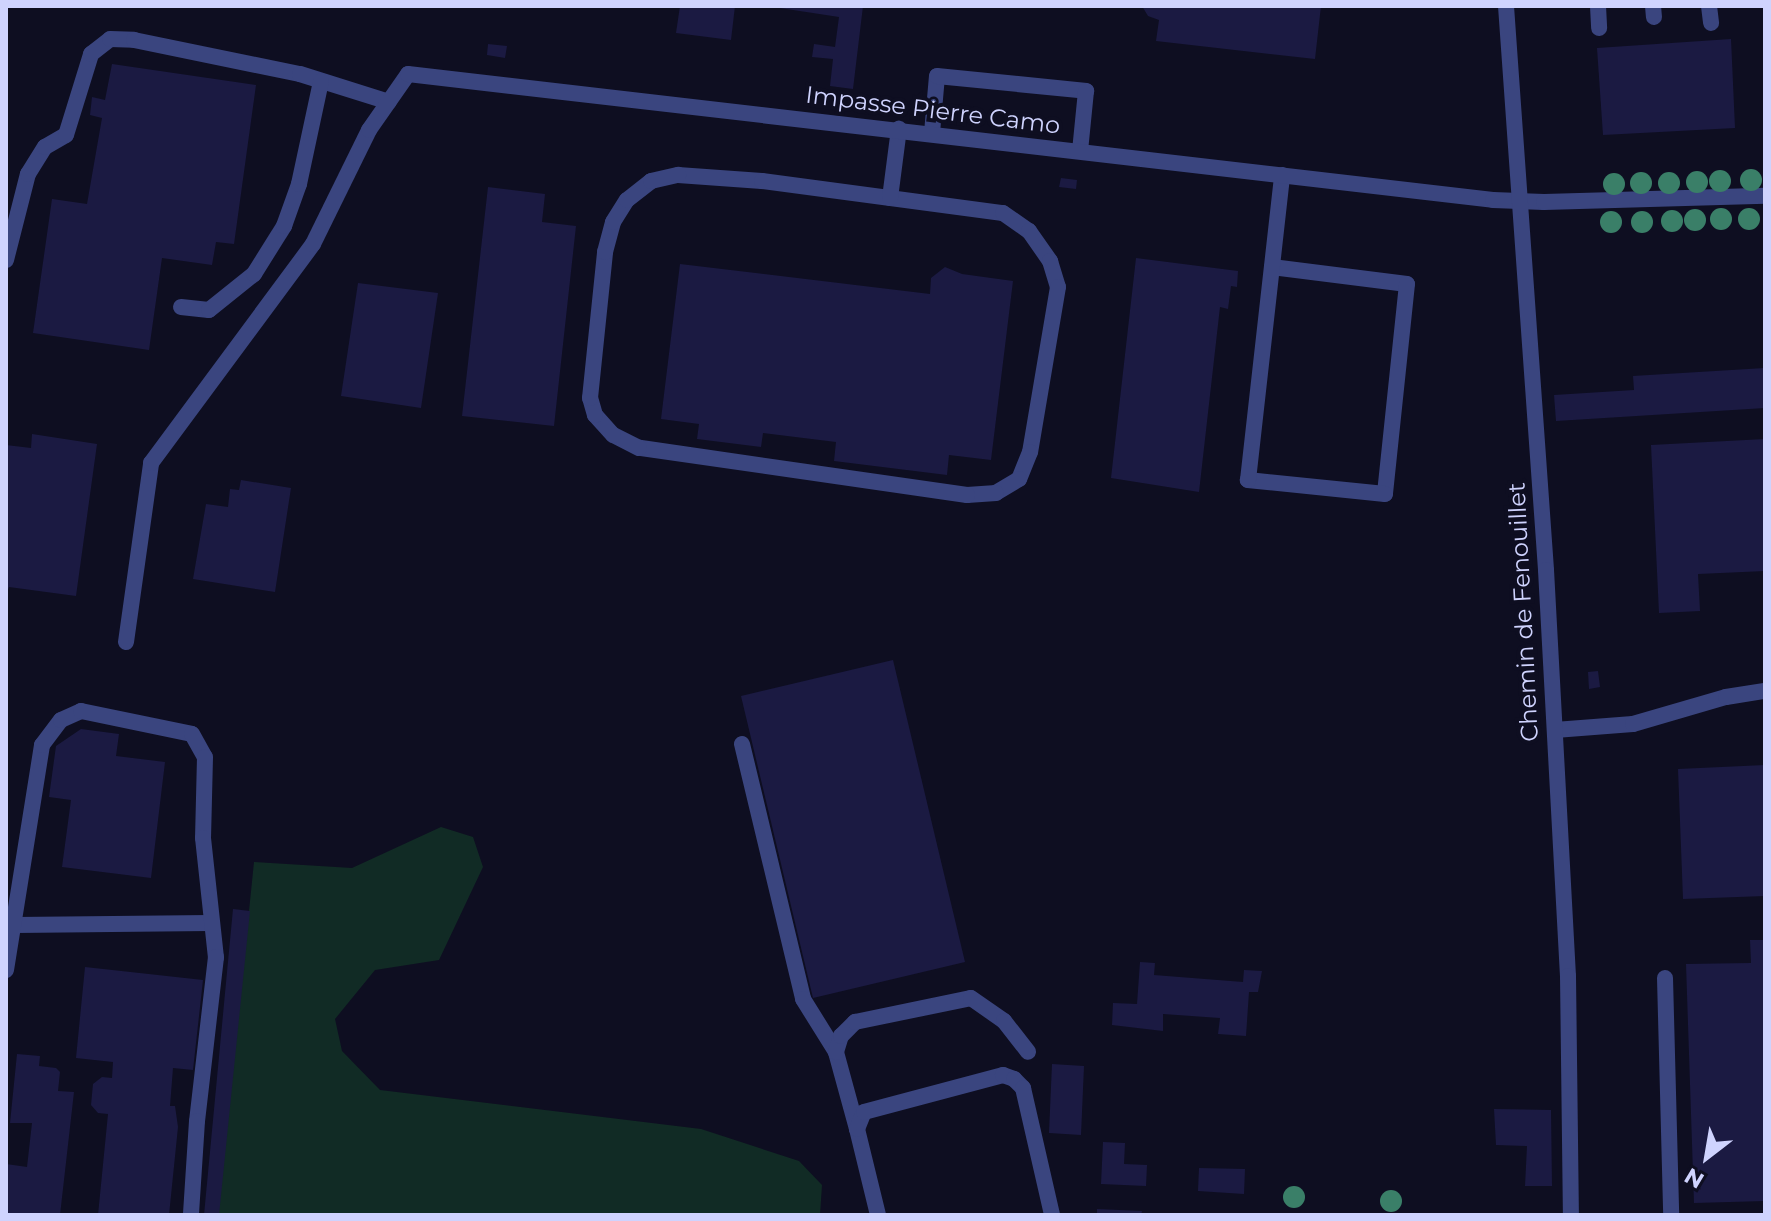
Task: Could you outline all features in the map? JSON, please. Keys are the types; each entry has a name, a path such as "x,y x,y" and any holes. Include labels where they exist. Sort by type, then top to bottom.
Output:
{"street":[{"name":"Chemin de Fenouillet","path":"1506,6 1555,730 1568,976 1571,1215"},
{"path":"1598,6 1599,28"},
{"path":"6,260 28,174 45,147 66,135 91,54 110,39 199,52 321,81 389,102"},
{"name":"Impasse Pierre Camo","path":"126,642 151,463 313,244 369,130 408,74 1519,201 1765,196"},
{"path":"932,133 937,76 1086,91 1080,151"},
{"path":"181,307 209,310 254,274 284,226 299,184 321,81"},
{"path":"890,198 899,129"},
{"path":"678,175 762,181 890,198 1003,213 1029,231 1050,261 1058,287 1030,452 1019,479 996,493 967,495 639,448 613,435 595,415 590,398 605,252 613,222 627,200 651,181 678,175"},
{"path":"1272,267 1407,284 1385,494 1248,480 1282,175"},
{"path":"1555,730 1633,724 1726,697 1765,691"},
{"path":"6,970 42,745 61,720 81,711 192,734 205,757 203,838 216,957 197,1121 191,1215"},
{"path":"742,744 803,999 836,1052 878,1215"},
{"path":"15,925 210,923"},
{"path":"1665,978 1671,1215"},
{"path":"836,1052 841,1036 855,1022 971,998 1004,1021 1028,1052"},
{"path":"857,1129 864,1112 1003,1075 1014,1079 1023,1088 1052,1215"}],"green space":[{"path":"441,827 473,837 483,867 439,960 375,970 335,1019 342,1051 380,1090 701,1129 799,1161 822,1185 820,1215 218,1215 254,862 352,868"}],"building":[{"path":"680,6 735,6 731,40 676,33"},
{"path":"767,6 863,6 853,89 830,86 833,59 812,57 814,44 835,47 839,17"},
{"path":"1142,6 1321,6 1315,59 1156,41 1159,20 1148,16"},
{"path":"1731,39 1735,128 1603,135 1597,48"},
{"path":"488,44 507,46 505,58 487,55"},
{"path":"112,64 256,85 234,244 216,242 212,265 162,258 149,350 33,333 52,199 87,204 102,118 90,115 92,97 105,100"},
{"path":"1061,178 1077,180 1076,189 1059,187"},
{"path":"488,187 545,194 542,222 576,226 554,426 462,416"},
{"path":"1136,258 1238,271 1237,287 1231,286 1228,309 1220,307 1199,492 1111,478"},
{"path":"680,264 930,294 931,278 945,267 962,274 1013,281 991,460 949,455 947,475 834,461 836,442 763,433 761,447 697,439 699,424 661,419"},
{"path":"358,283 438,293 421,408 341,396"},
{"path":"1765,368 1765,408 1556,421 1554,395 1634,390 1633,376"},
{"path":"32,434 97,444 76,596 9,587 6,594 6,445 31,448"},
{"path":"1765,439 1765,571 1698,574 1700,611 1659,613 1651,445"},
{"path":"241,480 291,488 275,592 193,579 206,504 228,507 230,489 239,490"},
{"path":"893,660 965,962 813,998 741,696"},
{"path":"1598,671 1600,687 1589,689 1588,672"},
{"path":"81,729 119,734 116,756 165,762 151,878 62,867 71,800 49,797 56,746"},
{"path":"1765,765 1765,896 1683,899 1678,769"},
{"path":"233,909 250,911 219,1215 204,1215"},
{"path":"1750,940 1765,940 1765,1201 1694,1203 1686,964 1751,963"},
{"path":"1140,962 1155,963 1154,975 1243,982 1244,970 1262,971 1258,992 1249,992 1246,1036 1218,1034 1220,1018 1163,1014 1163,1031 1112,1025 1113,1003 1137,1004"},
{"path":"85,967 203,980 193,1070 173,1068 170,1106 175,1106 178,1127 169,1215 98,1215 108,1114 98,1113 91,1105 93,1084 102,1077 112,1078 113,1062 76,1058"},
{"path":"17,1054 40,1056 39,1066 56,1068 60,1072 58,1091 74,1092 60,1215 6,1215 6,1164 27,1167 32,1123 10,1123"},
{"path":"1052,1064 1084,1066 1081,1135 1049,1133"},
{"path":"1494,1109 1551,1110 1552,1186 1525,1186 1527,1146 1496,1145"},
{"path":"1103,1142 1125,1143 1124,1164 1147,1165 1146,1186 1101,1184"},
{"path":"1199,1168 1245,1169 1244,1194 1198,1191"},
{"path":"1097,1209 1142,1211 1141,1215 1097,1215"}]}
